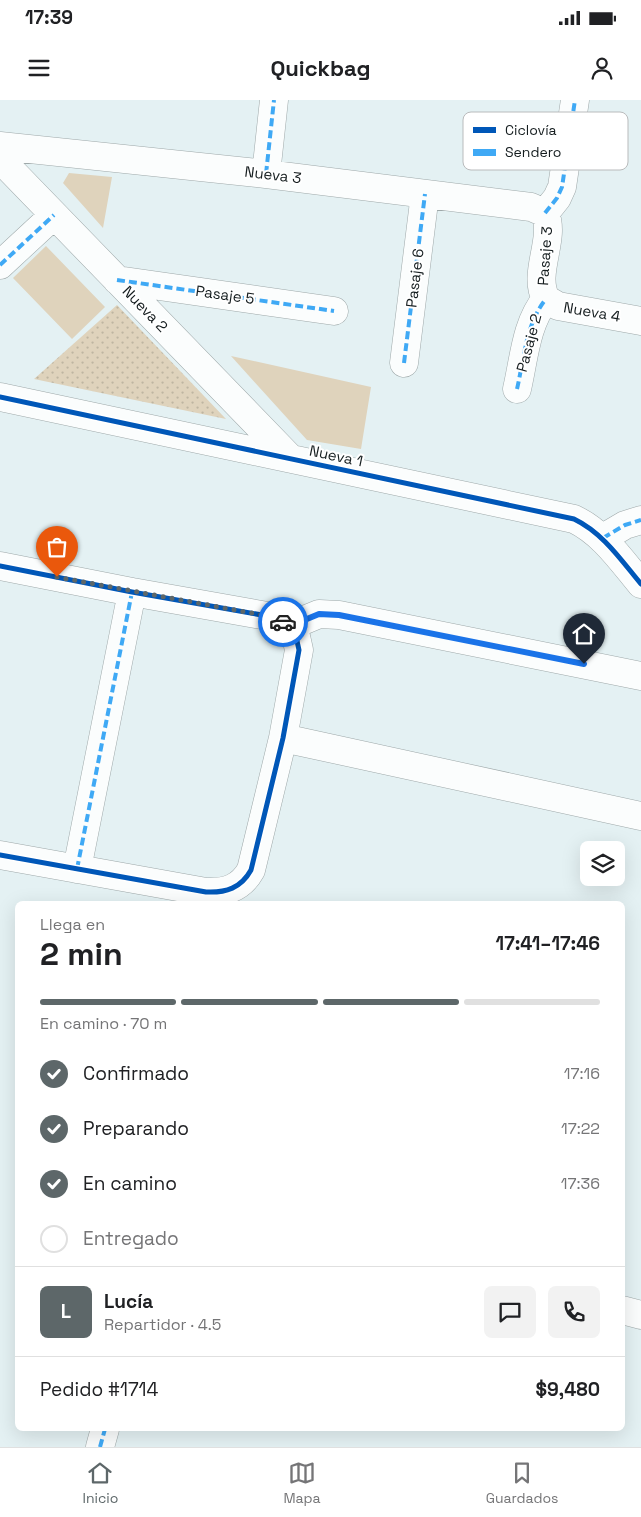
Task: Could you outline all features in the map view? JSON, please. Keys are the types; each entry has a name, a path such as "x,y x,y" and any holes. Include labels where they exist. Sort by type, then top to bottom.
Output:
{"street":[{"path":"266,174 274,100"},
{"name":"Nueva 3","path":"0,146 266,174 531,207 545,213"},
{"name":"Nueva 2","path":"0,159 290,458"},
{"name":"Pasaje 3","path":"546,299 541,286 548,226 545,213 557,198 562,187 565,170"},
{"name":"Pasaje 6","path":"404,363 426,194"},
{"path":"0,266 54,215"},
{"name":"Pasaje 5","path":"117,280 334,311"},
{"name":"Nueva 4","path":"546,299 551,304 558,306 641,321"},
{"name":"Pasaje 2","path":"518,389 531,325 546,299"},
{"name":"Nueva 1","path":"0,397 574,519 588,526 603,538 641,584"},
{"path":"603,538 625,525 641,520"},
{"path":"0,566 273,617 290,626 299,640 299,650 282,738 251,870 239,885 229,891 206,892 0,855"},
{"path":"78,869 132,592"},
{"path":"290,626 319,614 339,615 641,676"},
{"path":"282,738 641,816"},
{"path":"625,1311 641,1315"},
{"path":"100,1447 104,1431"}],"shaded area":[{"path":"69,173 112,177 103,228 63,183"},
{"path":"46,246 105,307 72,339 13,278"},
{"path":"117,305 226,419 34,379"},
{"path":"231,356 371,387 361,449 307,440"}],"marked path":[{"path":"266,174 274,100"},
{"path":"573,112 575,100"},
{"path":"545,213 557,198 562,187 565,170"},
{"path":"404,363 425,194"},
{"path":"0,265 54,215"},
{"path":"117,280 334,311"},
{"path":"517,389 530,330 539,309 546,299"},
{"path":"603,538 625,525 641,520"},
{"path":"77,869 132,592"},
{"path":"100,1447 104,1431"}],"cycle path":[{"path":"0,397 574,519 603,539 641,584"},
{"path":"0,566 273,617 290,626 295,632 299,650 283,738 251,870 238,885 220,892 206,892 0,855"}],"way so far":[{"path":"57,577 273,617 283,622"}],"route":[{"path":"283,622 290,626 319,614 339,615 584,664"}]}
